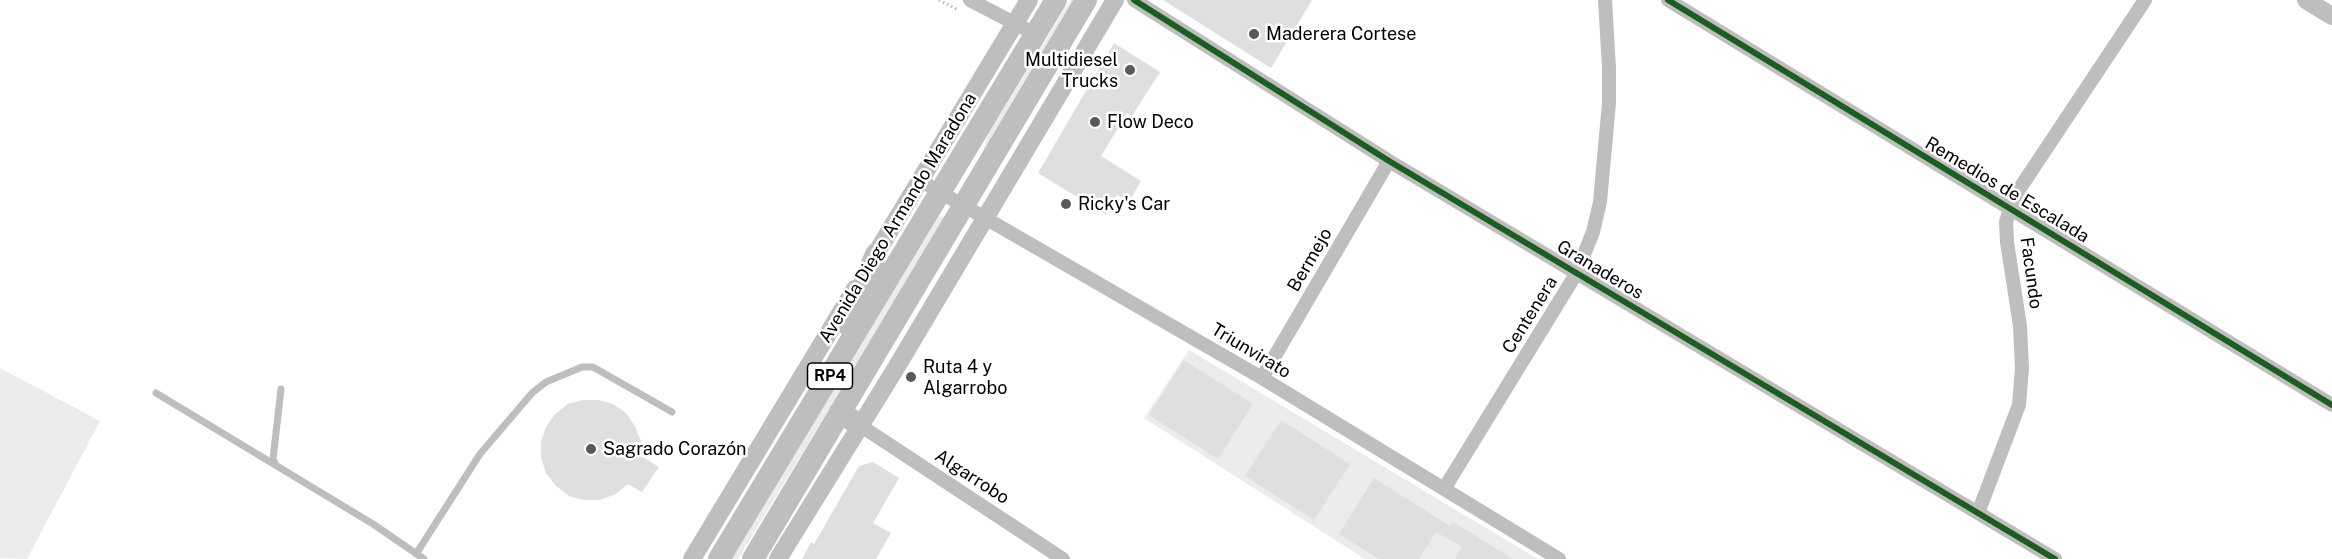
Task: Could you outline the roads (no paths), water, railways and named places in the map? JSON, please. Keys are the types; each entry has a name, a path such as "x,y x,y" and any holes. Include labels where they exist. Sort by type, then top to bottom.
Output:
{"main road":[{"name":"Avenida Diego Armando Maradona","path":"719,559 825,385 931,186 1025,29 1056,0"},
{"path":"1056,0 1082,6"},
{"name":"RP4","path":"753,559 1082,6"},
{"path":"825,385 876,254"},
{"path":"840,412 861,426"}],"street":[{"path":"970,0 1025,29"},
{"name":"Avenida Diego Armando Maradona","path":"1025,29 1029,0"},
{"path":"778,559 861,426 1115,0"},
{"name":"Granaderos","path":"1134,0 1389,161 2055,559"},
{"name":"Centenera","path":"1444,489 1576,274 1593,232 1600,202 1609,103 1605,0"},
{"name":"Remedios de Escalada","path":"1668,0 2332,405"},
{"name":"Facundo","path":"1978,513 2019,405 2022,368 2020,326 2007,242 2006,222 2010,209 2018,191 2145,0"},
{"path":"2306,0 2332,16"},
{"name":"Bermejo","path":"1262,378 1389,161"},
{"name":"Avenida Diego Armando Maradona","path":"692,559 876,254 931,186"},
{"name":"Triunvirato","path":"931,186 1262,378 1558,559"},
{"name":"Algarrobo","path":"861,426 1063,559"}],"lane":[{"path":"416,554 480,454 532,393 546,382 582,367 593,367 672,412"},
{"path":"277,465 273,459 281,389"},
{"path":"156,393 373,524 424,559"}],"place":[{"name":"Maderera Cortese","path":"1254,34"},
{"name":"Multidiesel Trucks","path":"1130,70"},
{"name":"Flow Deco","path":"1095,122"},
{"name":"Ricky's Car","path":"1066,204"},
{"name":"Ruta 4 y Algarrobo","path":"911,377"},
{"name":"Sagrado Corazón","path":"591,449"}]}
